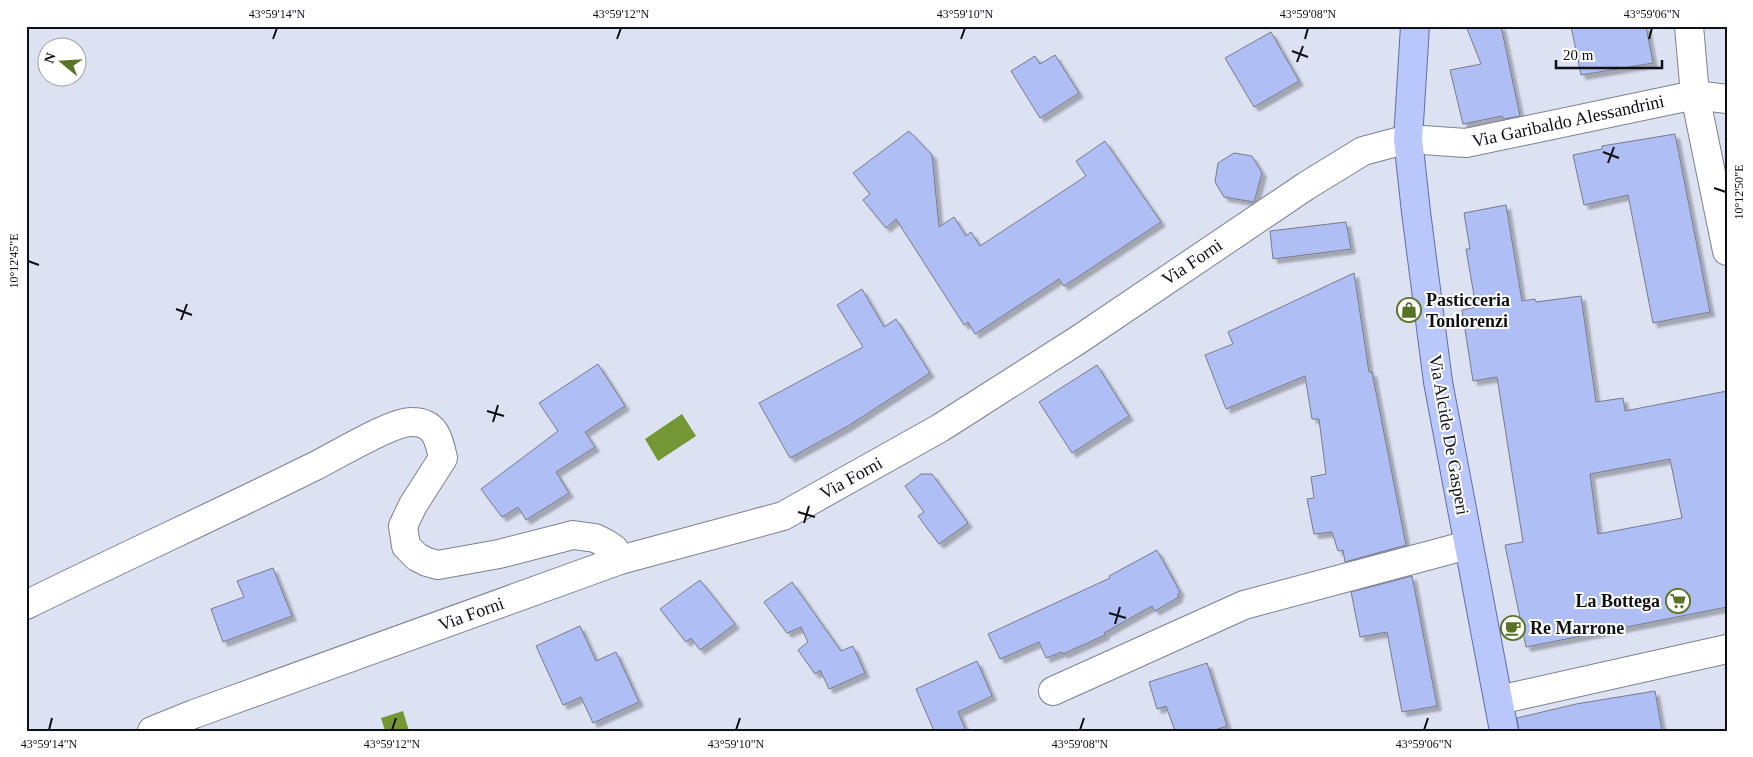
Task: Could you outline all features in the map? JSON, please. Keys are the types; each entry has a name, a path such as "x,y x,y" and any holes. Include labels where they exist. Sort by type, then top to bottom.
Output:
{"main road":[{"name":"Via Alcide De Gasperi","path":"1415,26 1408,139 1438,382 1504,731"}],"street":[{"path":"1689,26 1695,95 1727,251"},
{"name":"Via Garibaldo Alessandrini","path":"1408,139 1466,143 1695,95 1727,99"},
{"name":"Via Forni","path":"152,731 620,560 783,516 940,428 1078,340 1338,166 1363,151 1408,139"},
{"path":"26,604 313,467 392,427 412,422 433,430 439,439 443,458 412,505 404,526 406,546 417,557 438,565 499,554 572,535 595,538 605,543 614,549 620,560"},
{"path":"1053,691 1244,605 1468,545"},
{"path":"1499,700 1727,649"}],"shaded area":[{"path":"682,414 696,436 658,461 645,439"},
{"path":"403,711 409,731 385,731 381,718"}],"building":[{"path":"1466,26 1501,26 1520,116 1504,119 1502,116 1463,124 1450,70 1481,64"},
{"path":"1571,26 1646,26 1653,63 1581,75"},
{"path":"1271,32 1299,81 1254,107 1225,58"},
{"path":"1055,55 1079,93 1040,118 1011,71 1035,56 1040,64"},
{"path":"909,131 932,155 939,227 954,217 966,236 971,232 980,246 1086,176 1076,161 1105,141 1161,222 1064,286 1059,279 975,334 968,322 964,325 896,219 886,228 863,200 870,194 853,173"},
{"path":"1675,134 1710,312 1653,323 1628,195 1584,205 1573,155 1602,149 1602,146"},
{"path":"1234,153 1252,156 1262,173 1254,202 1224,197 1215,182 1218,163"},
{"path":"1506,205 1522,301 1535,299 1536,302 1581,296 1596,402 1623,398 1625,411 1727,391 1727,607 1526,647 1505,545 1523,542 1497,377 1473,381 1462,310 1476,307 1466,249 1470,249 1464,213","holes":["1670,459 1682,518 1598,534 1590,474"]},
{"path":"1346,222 1351,249 1273,259 1270,231"},
{"path":"1354,273 1369,372 1372,372 1406,545 1345,562 1343,550 1338,551 1332,532 1314,534 1307,499 1314,498 1311,477 1326,474 1319,419 1312,419 1305,376 1226,409 1205,355 1233,344 1228,332"},
{"path":"862,289 884,327 896,319 930,373 848,426 790,458 759,403 863,347 837,305"},
{"path":"598,364 625,406 585,432 595,447 556,472 569,493 526,520 518,507 502,517 481,489 558,431 539,403"},
{"path":"1097,365 1129,416 1072,453 1039,402"},
{"path":"921,474 932,474 968,523 939,544 918,516 924,512 905,486"},
{"path":"1157,550 1180,592 1177,595 1179,597 1155,611 1152,606 1104,633 1105,635 1063,654 1062,652 1046,658 1039,642 1000,659 988,634 1110,578 1109,576"},
{"path":"273,568 292,616 223,642 211,609 244,597 237,581"},
{"path":"1412,576 1437,706 1402,712 1387,632 1360,637 1351,592"},
{"path":"700,580 735,624 700,650 691,638 686,642 660,609"},
{"path":"792,582 841,651 853,646 865,673 829,689 820,670 815,674 798,650 808,642 801,627 787,633 764,602"},
{"path":"580,626 596,661 616,652 639,702 593,723 581,697 563,705 536,646"},
{"path":"977,661 992,696 958,712 966,731 934,731 916,689"},
{"path":"1207,663 1227,726 1212,731 1175,731 1166,706 1157,709 1149,682"},
{"path":"1655,691 1662,731 1519,731 1517,718 1576,704"}],"place":[{"name":"Pasticceria Tonlorenzi","path":"1409,310"},
{"name":"La Bottega","path":"1678,601"},
{"name":"Re Marrone","path":"1513,628"}]}
